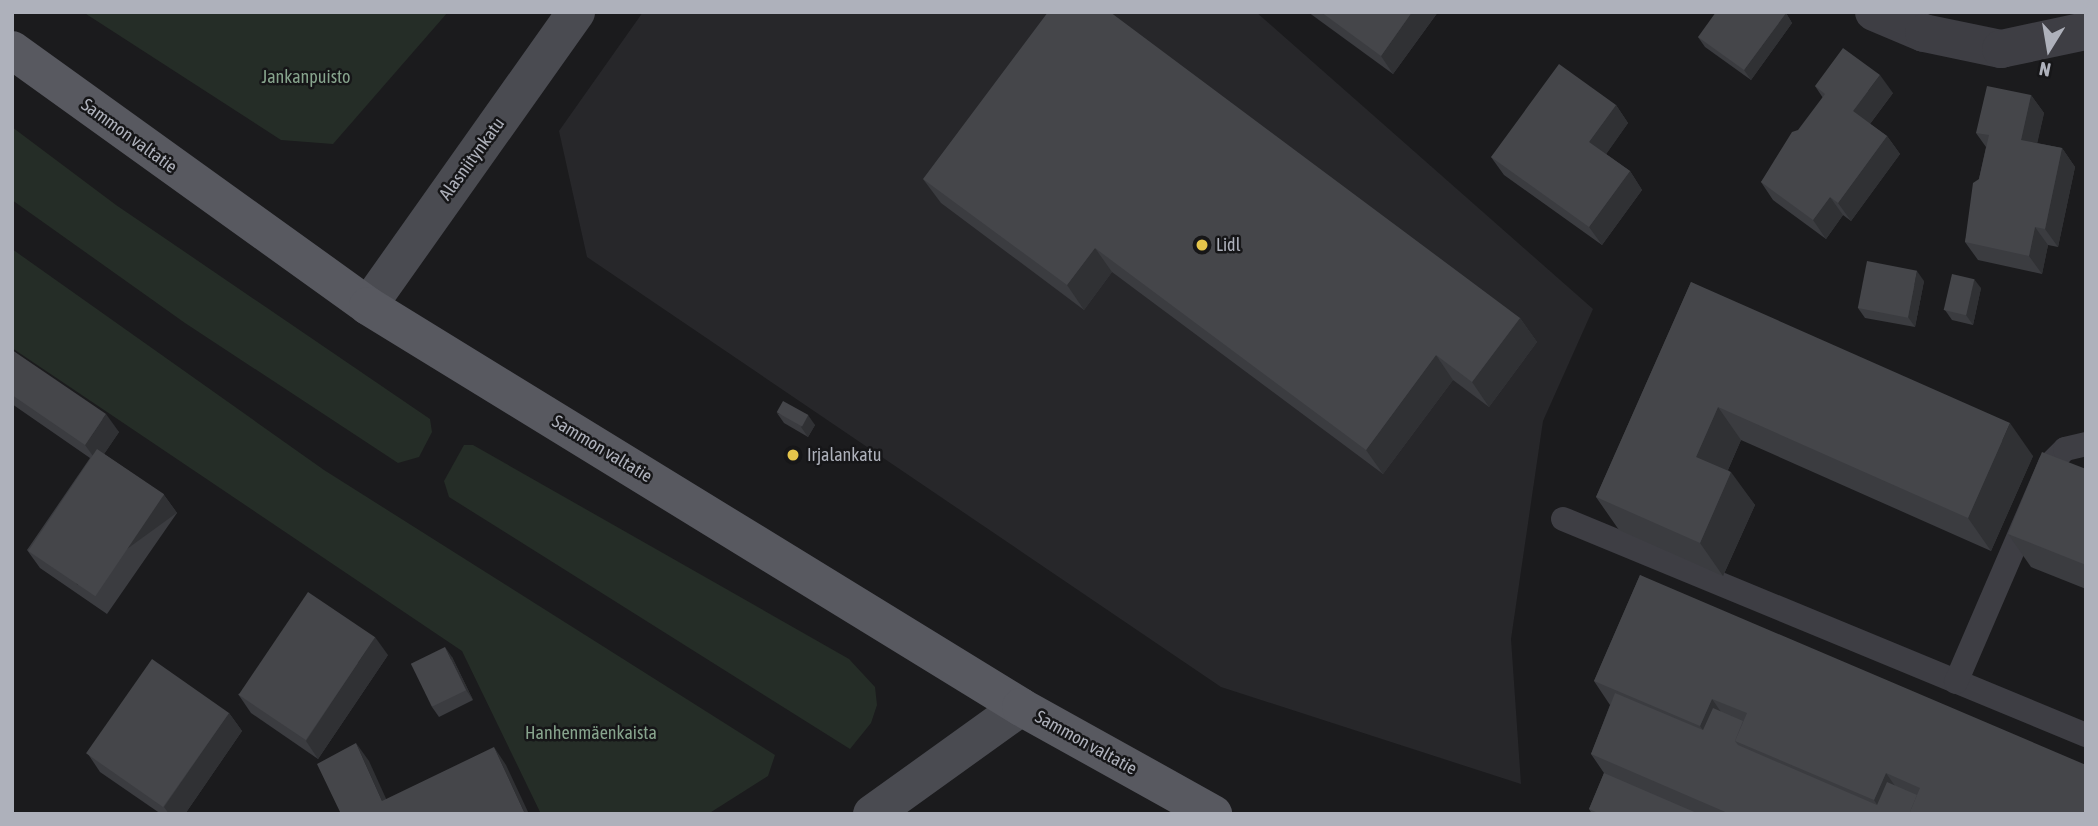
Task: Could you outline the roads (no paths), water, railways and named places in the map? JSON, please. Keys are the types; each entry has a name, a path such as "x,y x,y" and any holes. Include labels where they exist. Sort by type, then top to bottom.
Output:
{"main road":[{"name":"Sammon valtatie","path":"12,50 368,306 1021,707 1213,814"}],"street":[{"name":"Alasniitynkatu","path":"368,306 576,12"},
{"path":"1874,12 1924,33 2001,48 2086,31"},
{"path":"872,814 1021,707"}],"lane":[{"path":"1956,682 2050,464 2065,449 2086,444"},
{"path":"1563,519 2086,735"}],"place":[{"name":"Lidl","path":"1202,245"},
{"name":"Irjalankatu","path":"793,455"}],"park label":[{"name":"Jankanpuisto","path":"306,77"},
{"name":"Hanhenmäenkaista","path":"591,733"}]}
